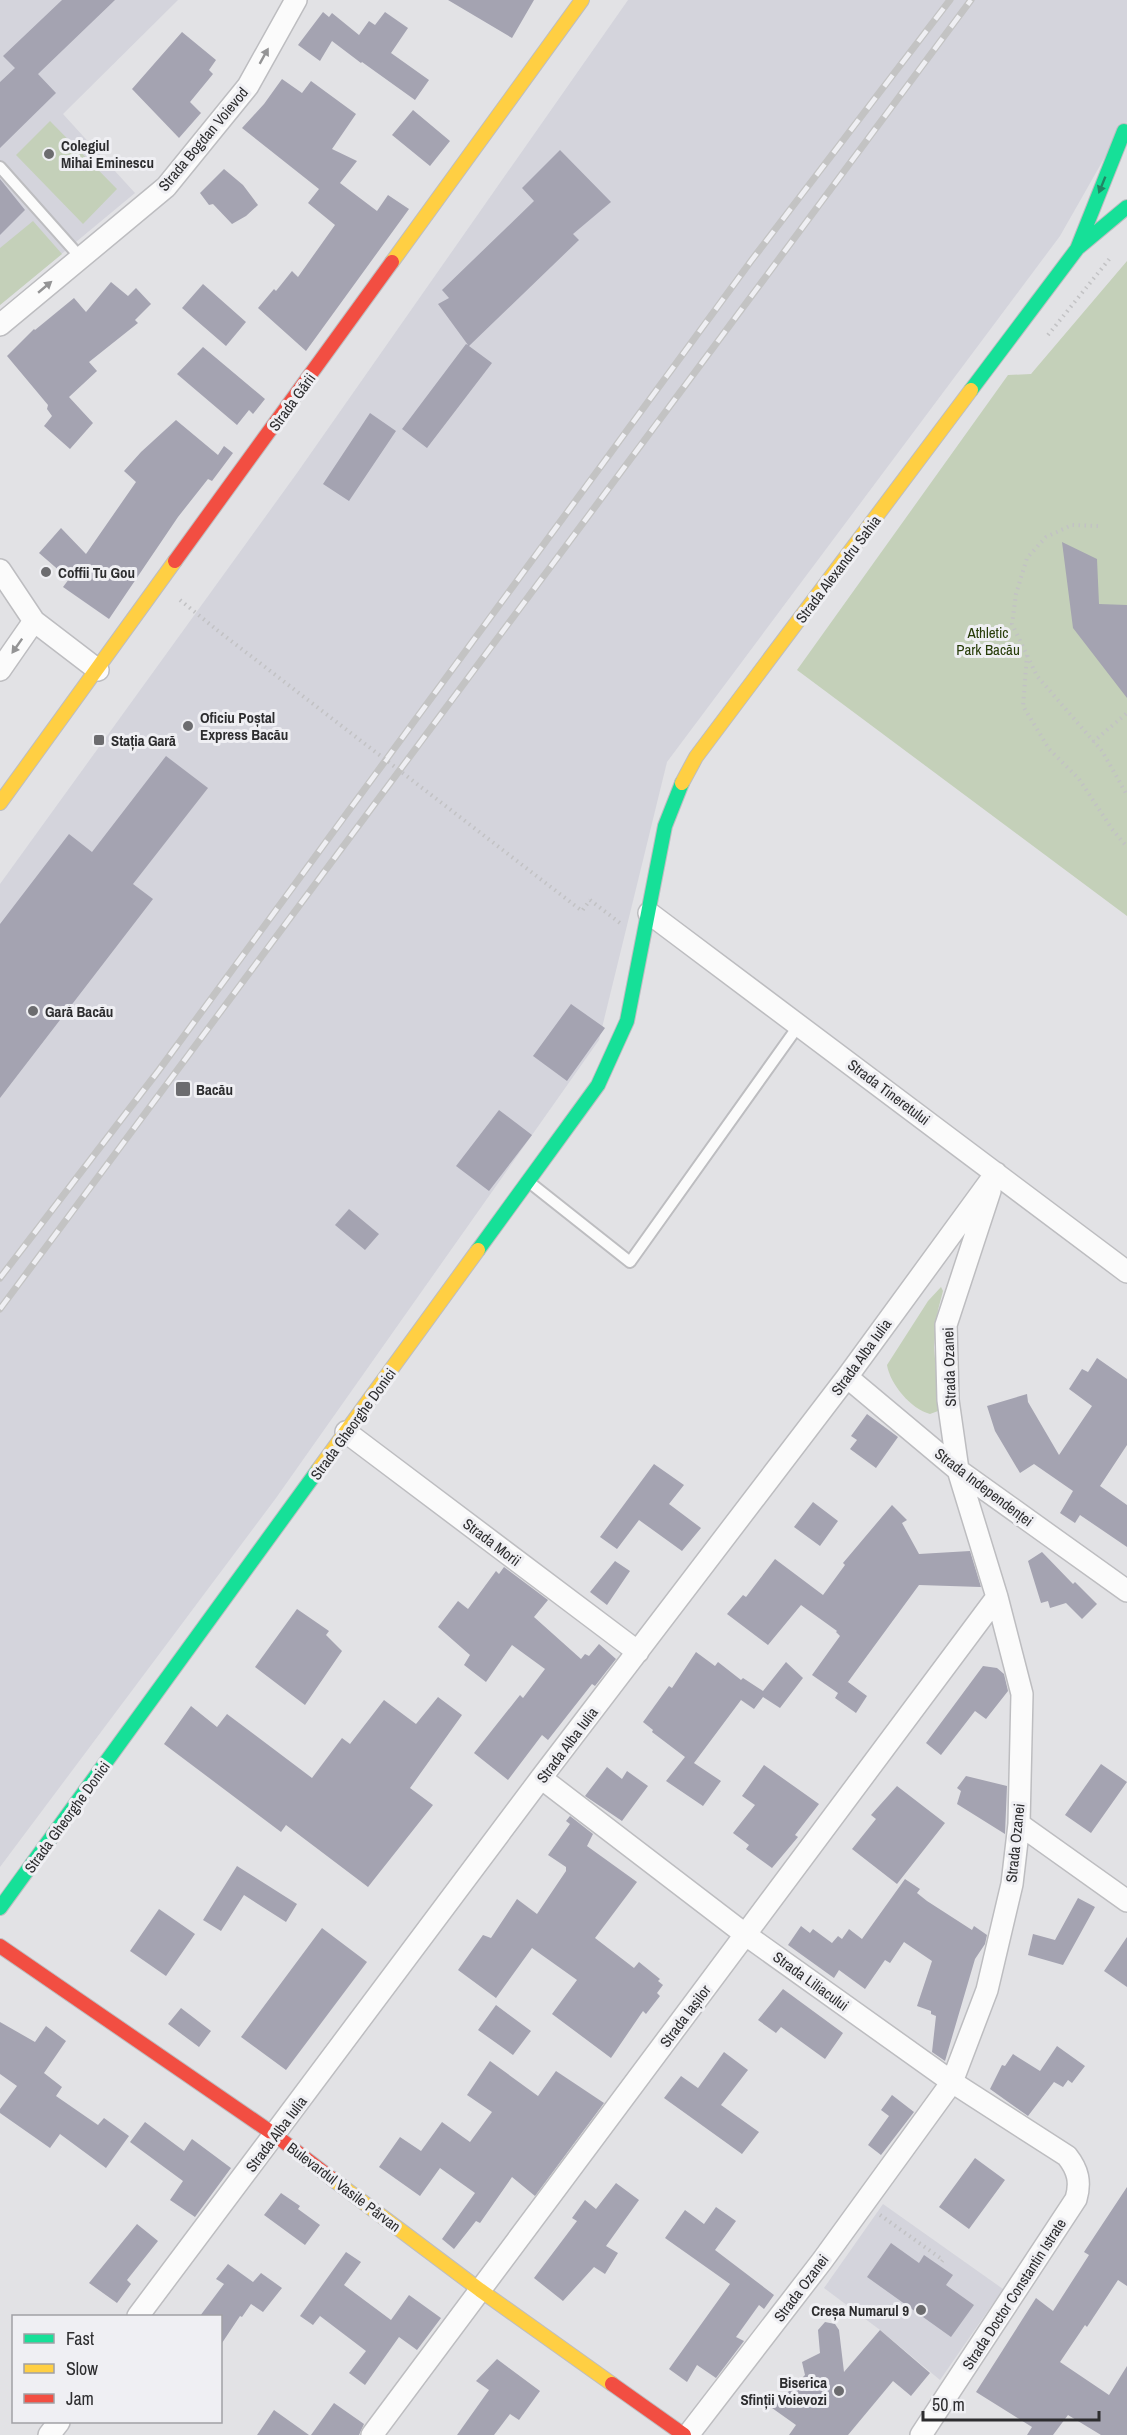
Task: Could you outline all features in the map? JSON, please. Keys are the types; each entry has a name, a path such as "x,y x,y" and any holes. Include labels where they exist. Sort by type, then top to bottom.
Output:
{"street":[{"name":"Strada Bogdan Voievod","path":"0,325 166,187 248,86 296,0"},
{"name":"Strada Gării","path":"0,804 582,0"},
{"path":"1126,127 1124,144 1127,152"},
{"name":"Strada Alexandru Sahia","path":"1077,249 1126,127"},
{"name":"Strada Alexandru Sahia","path":"649,913 665,826 679,788 696,757 1077,249 1127,207"},
{"path":"0,570 34,621 98,670"},
{"path":"0,670 34,621"},
{"name":"Strada Gheorghe Donici","path":"0,1908 598,1085 627,1021 649,913"},
{"name":"Strada Tineretului","path":"649,913 1127,1272"},
{"name":"Strada Alba Iulia","path":"139,2315 541,1778 847,1377 996,1173"},
{"name":"Strada Ozanei","path":"686,2435 822,2261 952,2082 987,1990 1012,1884 1019,1824 1022,1694 997,1597 958,1470 948,1400 946,1325 996,1173"},
{"name":"Strada Independenței","path":"847,1377 958,1470 1127,1591"},
{"name":"Strada Morii","path":"346,1432 638,1652"},
{"name":"Strada Iașilor","path":"372,2435 997,1597"},
{"name":"Strada Liliacului","path":"541,1778 746,1935 952,2082 1067,2156 1074,2165 1079,2180"},
{"path":"1019,1824 1127,1901"},
{"name":"Bulevardul Vasile Pârvan","path":"0,1946 275,2135 480,2290 686,2435"},
{"name":"Strada Doctor Constantin Istrate","path":"921,2435 1076,2199 1079,2180"},
{"path":"48,2435 57,2423"}],"lane":[{"path":"0,167 81,258"},
{"path":"528,1181 630,1262 799,1025"}],"path":[{"path":"1046,338 1119,250"},
{"path":"1098,526 1072,525 1046,537 1028,558 1016,594 1012,624 1037,676 1102,751 1127,795"},
{"path":"160,585 582,911 590,900 644,940"},
{"path":"1027,654 1023,706 1049,749 1079,779 1112,829 1127,847"},
{"path":"1093,742 1127,713"},
{"path":"876,2213 943,2260 939,2265"}],"shaded area":[{"name":"Colegiul Mihai Eminescu","path":"0,0 178,0 63,114 135,193 0,305"},
{"path":"628,0 1127,0 1127,122 1060,236 667,762 599,1040 276,1498 0,1867 0,884 297,473"},
{"name":"Creșa Numarul 9","path":"883,2204 1003,2289 940,2380 880,2330 824,2288"}],"green space":[{"path":"50,121 117,189 83,224 16,155"},
{"path":"33,221 62,254 0,305 0,248"},
{"name":"Athletic Park Bacău","path":"1127,261 1127,916 797,670 1008,375 1031,374"},
{"path":"941,1287 943,1291 938,1310 934,1347 939,1405 938,1411 930,1414 916,1407 902,1395 892,1380 887,1365 928,1301"}],"building":[{"path":"62,0 115,0 38,74 56,93 0,148 0,82 15,68 3,56"},
{"path":"448,0 534,0 512,38"},
{"path":"323,12 329,17 332,13 359,35 369,21 375,25 385,12 408,28 391,53 429,80 415,100 332,41 320,61 298,45"},
{"path":"182,32 216,60 209,70 213,74 190,102 201,113 179,138 132,89"},
{"path":"282,79 302,93 311,81 356,114 332,149 357,161 340,183 377,211 388,195 409,209 306,351 258,308 292,271 298,277 335,225 308,203 319,189 242,128 264,104"},
{"path":"413,110 450,141 430,166 392,135"},
{"path":"560,150 611,202 573,234 579,240 469,346 492,363 427,448 402,429 466,344 468,345 438,304 449,298 442,290 534,201 522,188"},
{"path":"224,169 243,185 258,205 246,216 232,224 213,204 209,205 200,193"},
{"path":"0,179 25,210 0,235"},
{"path":"111,282 128,296 136,288 151,304 135,320 138,323 89,362 97,371 69,397 93,423 70,449 44,426 52,416 47,409 48,405 7,356 34,329 74,298 86,312"},
{"path":"203,284 246,322 226,346 182,308"},
{"path":"203,347 265,399 253,414 249,410 237,425 177,374"},
{"path":"370,413 396,431 349,501 323,484"},
{"path":"176,420 218,455 224,446 233,453 212,481 208,479 178,517 109,619 63,587 69,579 39,553 61,528 86,554 136,482 124,471"},
{"path":"1062,542 1097,559 1099,604 1127,605 1127,698 1073,628"},
{"name":"Gară Bacău","path":"166,756 208,788 133,884 153,899 0,1098 0,924 69,834 92,852"},
{"path":"571,1004 605,1028 567,1081 533,1056"},
{"path":"499,1110 532,1135 489,1191 456,1166"},
{"path":"349,1209 379,1234 365,1250 335,1225"},
{"path":"1097,1358 1127,1379 1127,1445 1100,1486 1127,1505 1127,1547 1080,1515 1075,1523 1060,1513 1073,1491 1034,1464 1020,1473 995,1431 987,1406 1027,1394 1028,1402 1059,1455 1092,1406 1069,1389 1082,1369 1088,1372"},
{"path":"867,1414 898,1437 876,1468 850,1449 857,1440 851,1436"},
{"path":"654,1464 684,1485 669,1504 701,1528 682,1551 639,1520 617,1549 600,1537"},
{"path":"813,1502 838,1521 820,1546 794,1527"},
{"path":"892,1505 907,1520 902,1523 919,1554 970,1551 981,1587 919,1585 845,1686 848,1682 867,1696 856,1713 835,1698 838,1693 812,1675 840,1636 837,1631 801,1605 768,1645 727,1614 743,1595 746,1597 775,1559 823,1595 845,1565 843,1563"},
{"path":"1042,1552 1073,1584 1075,1582 1097,1604 1082,1619 1066,1603 1050,1608 1048,1601 1041,1603 1028,1561"},
{"path":"615,1561 630,1571 607,1605 590,1592"},
{"path":"504,1567 548,1600 534,1617 581,1659 585,1654 589,1656 599,1644 616,1659 595,1686 592,1684 548,1740 542,1735 508,1780 474,1753 520,1695 523,1698 545,1669 512,1645 486,1682 464,1665 470,1655 438,1627 458,1601 468,1609 496,1571 499,1574"},
{"path":"297,1609 329,1631 326,1635 342,1651 305,1705 255,1667"},
{"path":"696,1652 715,1666 718,1662 741,1680 743,1678 763,1691 786,1662 803,1678 780,1708 763,1697 754,1709 741,1700 694,1763 721,1781 703,1806 666,1781 685,1757 652,1732 653,1730 643,1722 669,1686 672,1688"},
{"path":"983,1666 997,1668 1004,1674 1008,1691 986,1719 975,1711 941,1755 926,1743"},
{"path":"438,1697 462,1715 410,1788 433,1805 368,1887 286,1825 281,1832 164,1744 191,1706 217,1727 227,1714 312,1778 342,1738 350,1744 384,1700 416,1724"},
{"path":"1101,1764 1127,1782 1091,1833 1065,1815"},
{"path":"764,1765 819,1804 795,1835 798,1837 772,1868 746,1849 749,1845 733,1833 755,1805 742,1796"},
{"path":"607,1767 622,1779 627,1771 648,1786 622,1821 585,1796"},
{"path":"966,1776 1007,1786 1005,1834 957,1804 961,1791 957,1788"},
{"path":"897,1786 945,1823 897,1884 852,1849 876,1819 871,1815"},
{"path":"570,1816 593,1834 587,1846 637,1882 595,1938 634,1968 639,1962 660,1979 658,1981 663,1985 657,1993 660,1996 646,2014 643,2011 611,2058 552,2014 577,1980 532,1948 496,1998 458,1970 483,1935 491,1938 517,1899 537,1914 566,1871 566,1867 548,1855 570,1824 566,1821"},
{"path":"237,1866 297,1904 286,1922 244,1895 221,1931 203,1920"},
{"path":"905,1879 920,1889 917,1893 927,1901 972,1930 974,1926 987,1935 985,1944 975,1959 945,2061 932,2052 936,2016 931,2014 931,2011 917,2006 932,1961 904,1942 890,1963 885,1960 865,1989 839,1970 834,1978 788,1945 801,1926 810,1933 813,1929 832,1943 838,1936 842,1939 849,1929 862,1939"},
{"path":"1078,1898 1095,1907 1063,1965 1028,1955 1033,1934 1055,1940"},
{"path":"159,1909 195,1934 166,1976 130,1951"},
{"path":"322,1928 367,1962 286,2070 241,2037"},
{"path":"1127,1937 1127,1987 1104,1971"},
{"path":"783,1989 843,2033 825,2059 781,2027 776,2033 758,2020"},
{"path":"496,2005 531,2031 513,2055 478,2030"},
{"path":"181,2008 211,2031 199,2047 168,2024"},
{"path":"0,2022 35,2042 46,2026 66,2041 44,2073 62,2087 56,2096 98,2125 104,2118 129,2136 106,2168 60,2134 50,2148 0,2113 0,2109 17,2086 0,2074"},
{"path":"1057,2046 1085,2066 1072,2083 1068,2080 1063,2087 1054,2082 1028,2116 990,2089 1002,2065 1005,2066 1013,2054 1040,2071"},
{"path":"724,2052 748,2070 721,2105 759,2132 742,2154 664,2098 681,2076 698,2088"},
{"path":"490,2061 538,2096 556,2071 604,2103 535,2196 512,2177 480,2223 476,2221 454,2249 442,2239 475,2193 440,2168 420,2196 379,2167 400,2137 421,2151 442,2122 470,2142 492,2112 467,2095"},
{"path":"892,2095 914,2112 881,2155 868,2145 889,2116 881,2110"},
{"path":"145,2122 184,2151 192,2139 231,2168 195,2217 170,2200 183,2181 130,2142"},
{"path":"975,2158 1005,2180 969,2229 939,2207"},
{"path":"616,2183 639,2200 606,2246 618,2253 605,2274 594,2267 563,2301 534,2278 577,2221 572,2218 585,2200 596,2209"},
{"path":"1127,2187 1127,2286 1118,2280 1087,2327 1085,2325 1060,2362 1109,2395 1127,2366 1127,2435 1101,2435 1068,2415 1053,2435 1027,2435 1032,2427 976,2392 1036,2298 1053,2311 1089,2255 1084,2252"},
{"path":"281,2193 300,2206 298,2209 320,2225 305,2245 264,2215"},
{"path":"716,2207 736,2221 715,2250 774,2295 764,2309 759,2305 736,2337 744,2341 716,2378 697,2365 687,2382 669,2369 730,2284 665,2238 685,2210 704,2224"},
{"path":"137,2224 158,2241 127,2280 131,2284 117,2303 89,2283"},
{"path":"891,2243 919,2263 924,2255 953,2275 946,2285 974,2305 951,2337 867,2277"},
{"path":"346,2252 361,2262 344,2285 391,2320 409,2295 441,2318 417,2350 399,2337 365,2385 349,2373 366,2351 320,2316 313,2325 300,2316"},
{"path":"228,2264 253,2282 261,2273 282,2288 263,2312 251,2304 222,2343 222,2315 201,2315 224,2284 216,2279"},
{"path":"825,2322 835,2324 839,2330 844,2372 880,2330 930,2373 911,2396 893,2381 848,2435 789,2435 796,2425 772,2408 805,2375 802,2362 820,2353 818,2330"},
{"path":"497,2359 540,2391 519,2420 510,2414 494,2435 457,2435 489,2390 476,2381"},
{"path":"334,2403 364,2424 359,2435 311,2435"},
{"path":"274,2410 309,2435 257,2435"}],"railway":[{"path":"0,1278 159,1070 751,261 950,0"},
{"path":"0,1309 971,0"}],"traffic: fast":[{"path":"971,390 1077,249 1124,131"},
{"path":"1079,247 1127,207"},
{"path":"478,1250 598,1085 627,1021 665,826 682,783"},
{"path":"0,1908 318,1470"}],"traffic: slow":[{"path":"392,262 582,0"},
{"path":"682,783 696,757 971,390"},
{"path":"0,803 175,561"},
{"path":"318,1470 478,1250"},
{"path":"331,2178 480,2290 612,2384"}],"traffic: jam":[{"path":"175,561 392,262"},
{"path":"0,1946 275,2135 331,2178"},
{"path":"612,2384 684,2435"}],"place":[{"name":"Colegiul Mihai Eminescu","path":"49,154"},
{"name":"Coffii Tu Gou","path":"46,572"},
{"name":"Oficiu Poștal Express Bacău","path":"188,726"},
{"name":"Stația Gară","path":"99,740"},
{"name":"Gară Bacău","path":"33,1011"},
{"name":"Bacău","path":"183,1089"},
{"name":"Creșa Numarul 9","path":"921,2310"},
{"name":"Biserica Sfinții Voievozi","path":"839,2391"}]}
